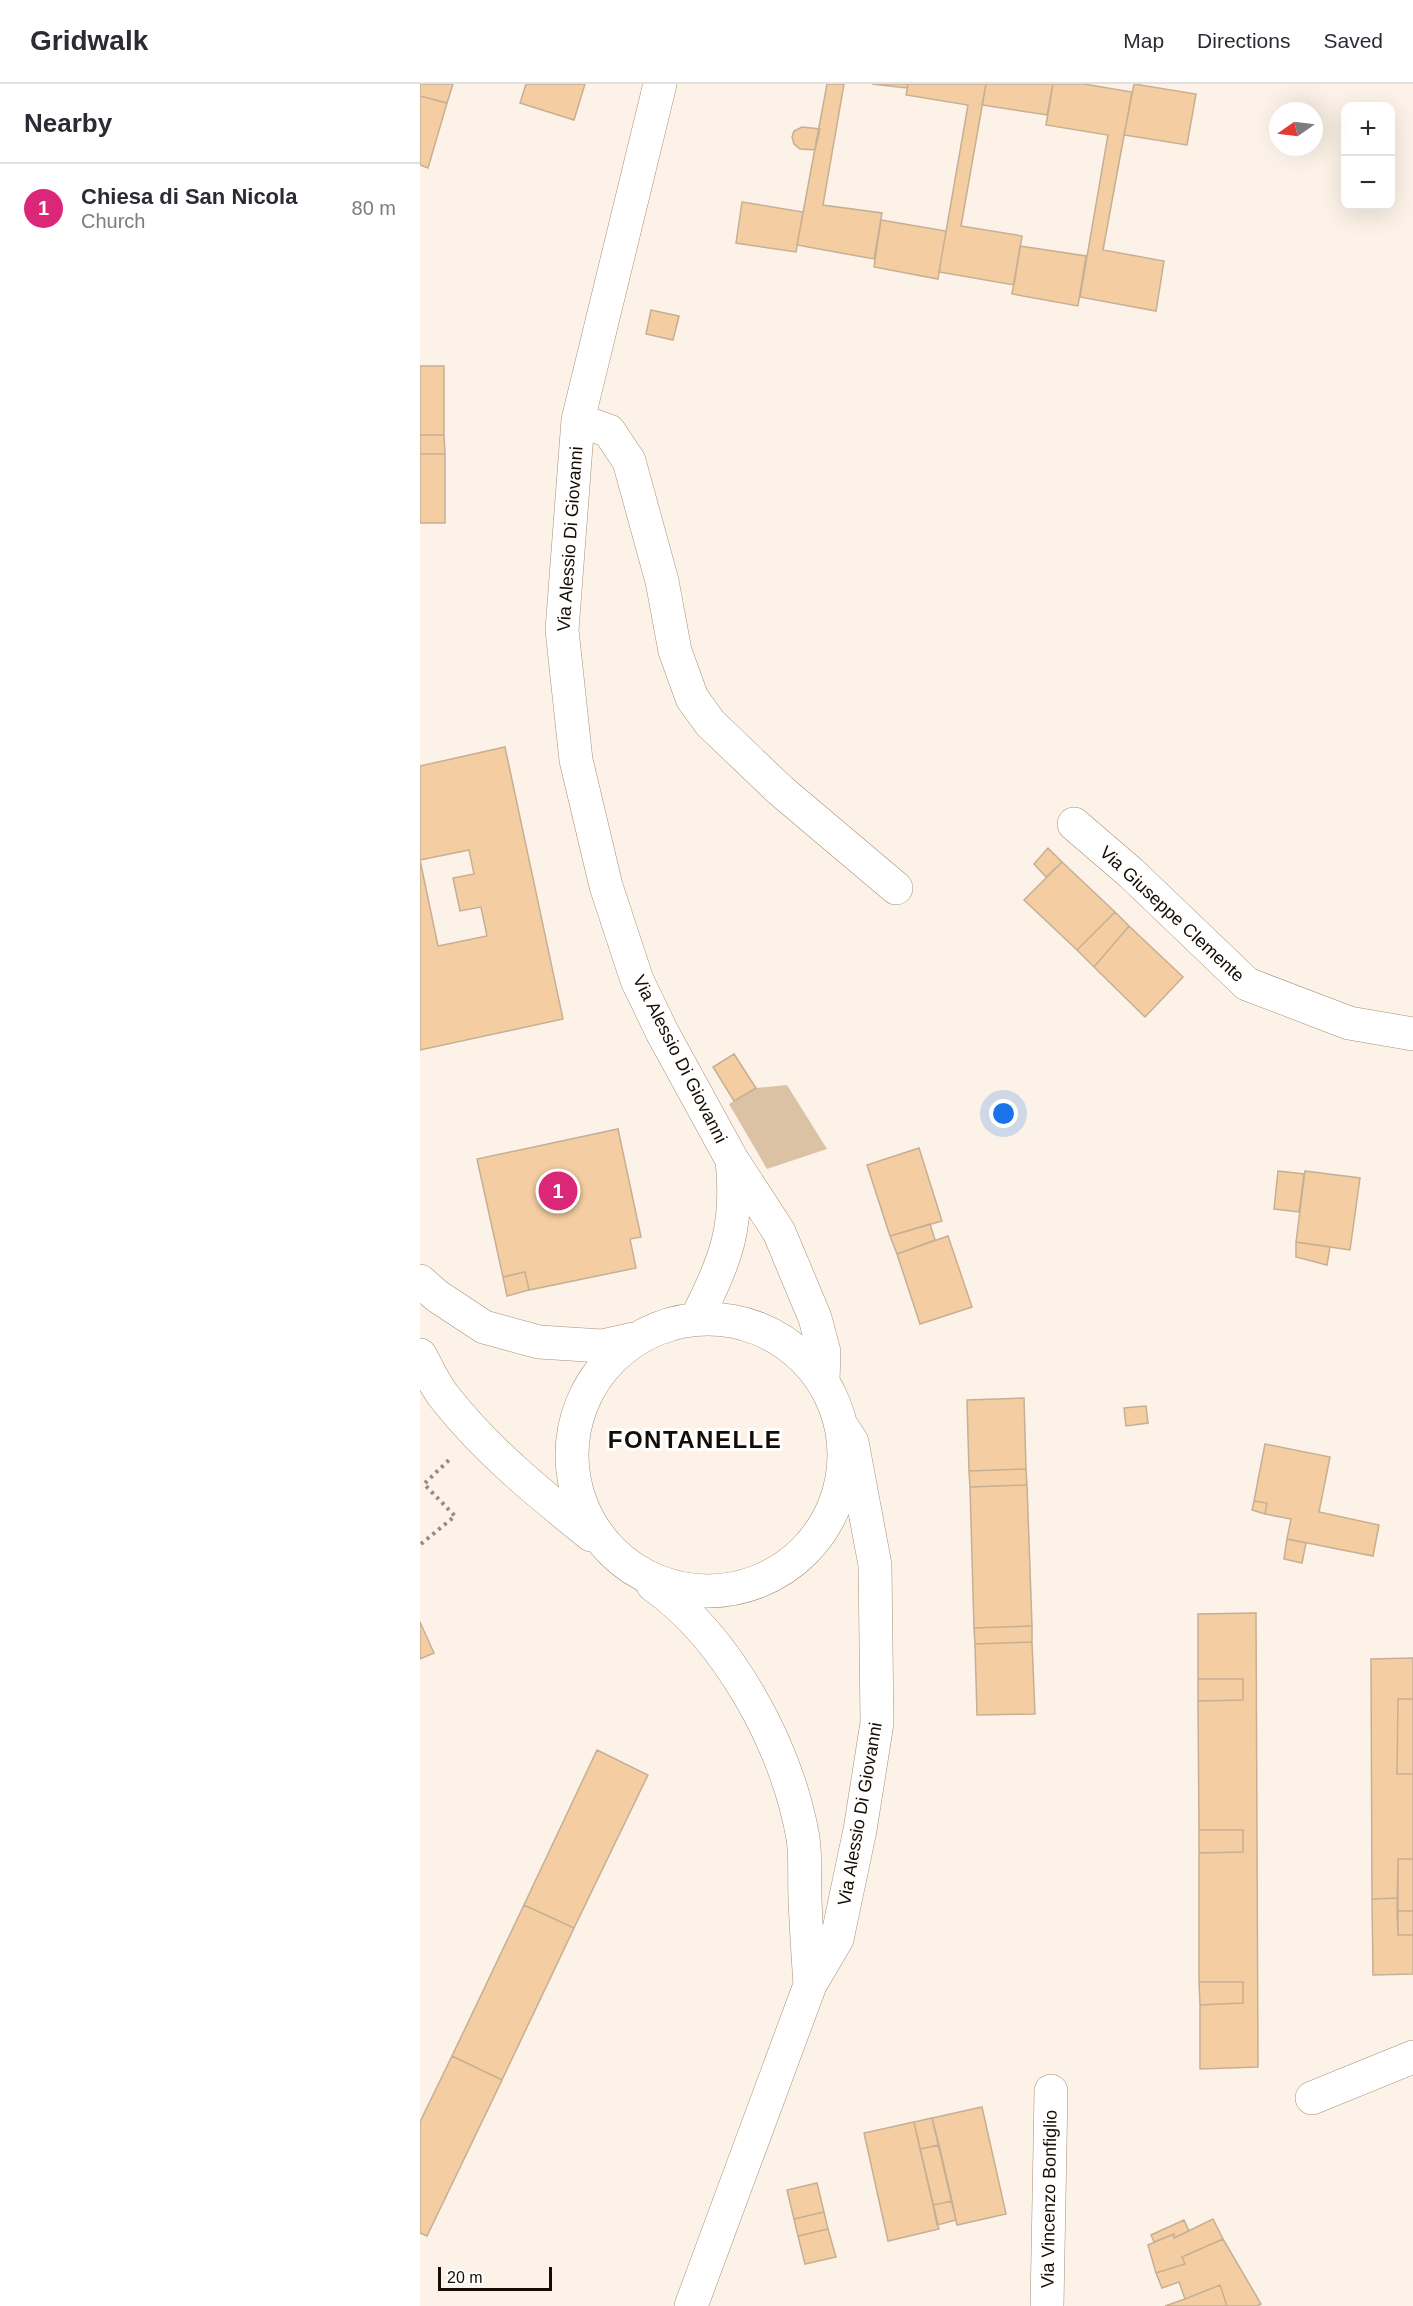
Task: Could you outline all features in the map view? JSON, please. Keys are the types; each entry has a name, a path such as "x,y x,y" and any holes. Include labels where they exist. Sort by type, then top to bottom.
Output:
{"street":[{"name":"Via Alessio Di Giovanni","path":"660,84 578,420 562,630 576,760 606,886 638,980 662,1032 731,1158 779,1233 815,1318 824,1352 823,1381"},
{"path":"578,420 609,431 629,461 662,581 675,651 692,698 710,723 780,790 896,888"},
{"name":"Via Giuseppe Clemente","path":"1074,824 1131,873 1246,984 1349,1023 1413,1034"},
{"path":"696,1319 721,1268 729,1245 734,1216 735,1187 731,1158"},
{"path":"420,1281 437,1296 484,1327 539,1342 602,1346 633,1339"},
{"name":"Via Alessio Di Giovanni","path":"691,2306 810,1984 837,1938 860,1830 877,1723 875,1565 852,1442 823,1381 801,1355 776,1336 754,1326 706,1317 677,1321 633,1339 613,1356 585,1394 573,1427 571,1460 581,1506 618,1557 677,1602 714,1644 758,1710 790,1781 803,1840 810,1984"},
{"path":"420,1355 444,1397 477,1434 501,1458 618,1557"},
{"name":"Via Alessio Di Giovanni","path":"618,1557 672,1588 710,1592 757,1583 787,1567 821,1533 835,1507 844,1461 842,1425"},
{"path":"1312,2098 1413,2057"},
{"name":"Via Vincenzo Bonfiglio","path":"1047,2306 1051,2091"}],"path":[{"path":"422,1544 455,1516 424,1484 477,1434"}],"shaded area":[{"path":"787,1085 827,1149 767,1169 729,1104 756,1088"}],"building":[{"path":"420,84 453,84 447,103 420,96"},
{"path":"526,84 585,84 574,120 520,103"},
{"path":"827,84 844,84 823,205 882,213 874,259 797,245"},
{"path":"872,84 908,84 907,88"},
{"path":"908,84 986,84 961,226 1022,236 1014,285 939,272 968,105 906,95"},
{"path":"986,84 1053,84 1047,115 982,105"},
{"path":"1053,84 1084,84 1132,92 1103,250 1164,261 1156,311 1080,297 1108,135 1046,125"},
{"path":"1134,84 1196,94 1187,145 1124,135"},
{"path":"420,96 447,103 428,168 420,165"},
{"path":"802,127 820,129 815,150 800,149 794,144 792,137 794,131"},
{"path":"742,202 803,212 796,252 736,243"},
{"path":"881,220 946,231 938,279 874,267"},
{"path":"1020,246 1086,256 1078,306 1012,294"},
{"path":"651,310 679,316 673,340 646,334"},
{"path":"420,366 444,366 444,435 420,435"},
{"path":"420,435 444,435 445,454 420,454"},
{"path":"420,454 445,454 445,523 420,523"},
{"path":"505,747 563,1019 420,1050 420,860 420,766","holes":["469,850 474,874 453,878 460,911 481,907 487,936 438,946 420,860"]},
{"path":"1048,848 1062,862 1046,877 1034,864"},
{"path":"1062,862 1115,912 1077,950 1024,900"},
{"path":"1115,912 1129,926 1094,967 1077,950"},
{"path":"1129,926 1183,977 1145,1017 1094,967"},
{"path":"734,1054 756,1088 734,1101 713,1067"},
{"path":"618,1129 641,1237 630,1239 636,1268 529,1290 525,1272 503,1277 477,1159"},
{"path":"919,1148 942,1221 890,1236 867,1165"},
{"path":"1278,1171 1304,1174 1299,1212 1274,1209"},
{"path":"1305,1171 1360,1178 1350,1250 1296,1242"},
{"path":"930,1224 935,1240 897,1254 890,1236"},
{"path":"948,1236 972,1307 920,1324 897,1254"},
{"path":"1296,1242 1330,1247 1327,1265 1296,1257"},
{"path":"525,1272 529,1290 507,1296 503,1277"},
{"path":"1024,1398 1026,1469 969,1471 967,1400"},
{"path":"1146,1406 1148,1423 1126,1426 1124,1408"},
{"path":"1265,1444 1330,1457 1319,1512 1379,1525 1373,1556 1287,1539 1291,1519 1265,1514 1267,1503 1254,1501"},
{"path":"1026,1469 1027,1485 970,1487 969,1471"},
{"path":"1027,1485 1032,1626 974,1628 970,1487"},
{"path":"1254,1501 1267,1503 1265,1514 1252,1510"},
{"path":"1287,1539 1306,1543 1302,1563 1284,1559"},
{"path":"1256,1613 1258,2067 1200,2069 1200,2005 1243,2003 1243,1982 1199,1982 1199,1853 1243,1852 1243,1830 1199,1830 1198,1701 1243,1700 1243,1679 1198,1679 1198,1614"},
{"path":"420,1622 434,1653 420,1659"},
{"path":"1032,1626 1032,1642 975,1644 974,1628"},
{"path":"1032,1642 1035,1714 977,1715 975,1644"},
{"path":"1413,1658 1413,1699 1398,1699 1397,1774 1413,1774 1413,1859 1398,1859 1398,1898 1372,1899 1371,1659"},
{"path":"1198,1679 1243,1679 1243,1700 1198,1701"},
{"path":"1398,1699 1413,1699 1413,1774 1397,1774"},
{"path":"597,1750 648,1775 574,1928 524,1905"},
{"path":"1199,1830 1243,1830 1243,1852 1199,1853"},
{"path":"1398,1859 1413,1859 1413,1911 1397,1911"},
{"path":"1398,1898 1398,1935 1413,1935 1413,1974 1373,1975 1372,1899"},
{"path":"524,1905 574,1928 502,2080 452,2056"},
{"path":"1397,1911 1413,1911 1413,1935 1398,1935"},
{"path":"1199,1982 1243,1982 1243,2003 1200,2005"},
{"path":"452,2056 502,2080 427,2236 420,2233 420,2122"},
{"path":"982,2107 1006,2214 957,2225 932,2118"},
{"path":"932,2118 939,2145 920,2149 914,2122"},
{"path":"914,2122 939,2229 888,2241 864,2133"},
{"path":"939,2145 952,2201 933,2205 920,2149"},
{"path":"817,2183 824,2212 794,2219 787,2190"},
{"path":"952,2201 956,2220 937,2225 933,2205"},
{"path":"824,2212 828,2229 798,2236 794,2219"},
{"path":"1213,2219 1223,2239 1182,2257 1185,2264 1156,2273 1148,2245 1174,2234 1174,2238"},
{"path":"1184,2220 1189,2231 1174,2238 1174,2234 1154,2242 1151,2235"},
{"path":"828,2229 836,2257 805,2264 798,2236"},
{"path":"1223,2239 1261,2304 1227,2306 1220,2285 1185,2299 1179,2282 1162,2288 1156,2273 1185,2264 1182,2257"},
{"path":"1220,2285 1227,2306 1165,2306 1185,2299"}],"place":[{"name":"Chiesa di San Nicola","path":"558,1191"}],"district":[{"name":"FONTANELLE","path":"695,1440"}]}
